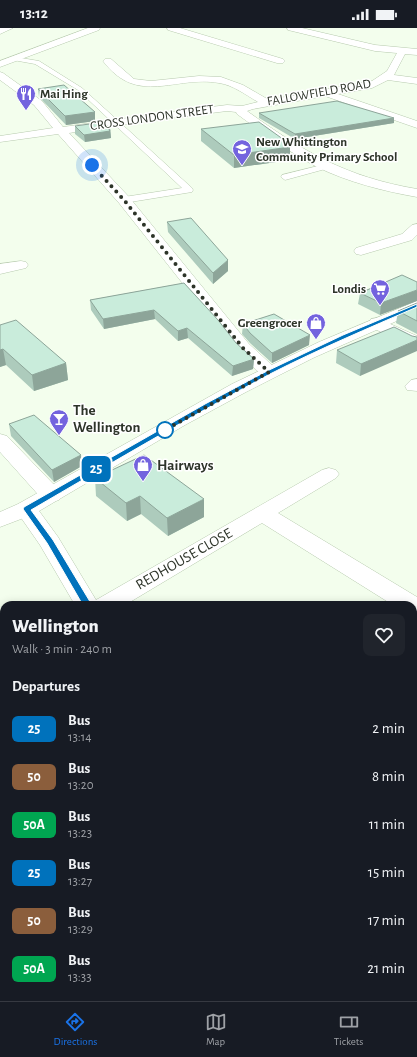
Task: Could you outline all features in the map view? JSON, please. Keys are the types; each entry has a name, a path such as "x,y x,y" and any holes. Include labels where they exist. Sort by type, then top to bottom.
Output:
{"street":[{"path":"0,31 9,28"},
{"path":"0,64 96,28"},
{"path":"171,28 280,61"},
{"path":"291,28 376,48 417,52"},
{"path":"183,40 207,40"},
{"name":"FALLOWFIELD ROAD","path":"243,108 327,94 368,86 383,81 391,73 402,51"},
{"path":"108,61 130,81 143,83 197,79 220,80 233,84 268,103"},
{"path":"0,75 38,103 61,131 124,200 243,348 269,372"},
{"path":"387,77 417,81"},
{"path":"327,94 417,125"},
{"name":"CROSS LONDON STREET","path":"0,139 164,116 227,108 243,108"},
{"path":"243,108 241,112 250,119 309,158 326,166 381,186 417,193"},
{"path":"361,251 407,236 417,228"},
{"path":"0,269 22,265"},
{"path":"0,520 26,509 269,372 417,306"},
{"path":"377,323 417,343"},
{"path":"0,440 51,495"},
{"name":"REDHOUSE CLOSE","path":"113,601 329,474"},
{"path":"26,509 50,542 85,601"},
{"path":"263,514 404,601"}],"lane":[{"path":"15,59 37,62 80,89 118,122 189,190 124,200"},
{"path":"285,177 326,166"}],"building":[{"path":"64,85 95,112 65,116 38,89"},
{"path":"337,101 394,118 295,134 259,113"},
{"path":"104,122 110,128 108,128 110,131 84,135 75,126"},
{"path":"259,122 287,142 284,142 290,147 234,155 201,129"},
{"path":"191,218 228,260 213,273 167,222"},
{"path":"402,275 417,282 417,290 381,303 360,293"},
{"path":"184,283 218,320 236,343 254,359 233,366 187,328 178,331 154,310 103,319 90,300"},
{"path":"417,303 417,321 398,311"},
{"path":"274,314 310,335 272,353 250,333 243,324"},
{"path":"16,320 66,363 32,375 3,349 0,350 0,325"},
{"path":"394,327 417,337 417,340 361,364 337,350"},
{"path":"34,415 81,455 52,470 9,424"},
{"path":"144,455 204,499 167,518 140,496 126,503 95,478"}],"bus line":[{"name":"25","path":"85,601 50,542 26,509 269,372 345,336 417,306"}],"place":[{"name":"Mai Hing","path":"26,111"},
{"name":"New Whittington Community Primary School","path":"242,166"},
{"name":"Londis","path":"380,306"},
{"name":"Greengrocer","path":"316,340"},
{"name":"The Wellington","path":"59,436"},
{"name":"Hairways","path":"143,482"}],"route":[{"path":"92,165 124,200 243,348 269,372 165,430"}]}
